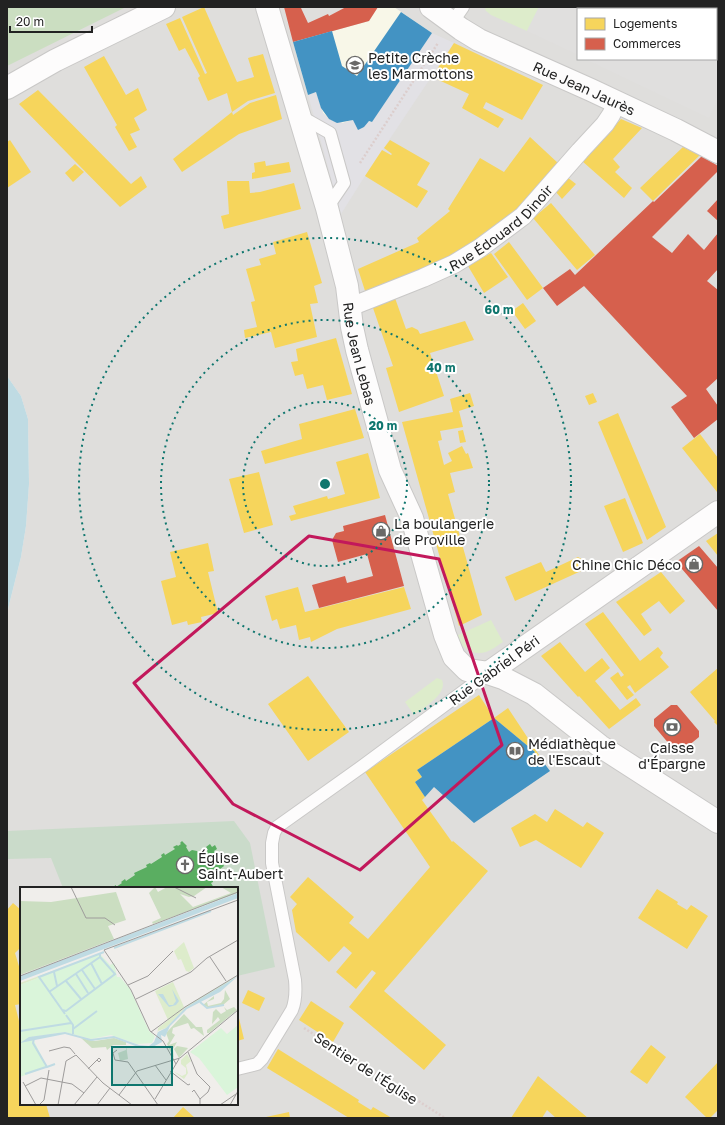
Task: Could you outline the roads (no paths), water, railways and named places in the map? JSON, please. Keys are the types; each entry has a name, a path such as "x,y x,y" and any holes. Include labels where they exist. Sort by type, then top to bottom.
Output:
{"street":[{"path":"7,88 56,60 164,7"},
{"name":"Rue Jean Lebas","path":"267,7 327,208 347,286 352,327 357,350 390,470 412,518 449,647 454,657 467,670 488,673 513,682 534,694 600,746 718,822"},
{"name":"Rue Jean Jaurès","path":"431,7 457,15 479,40 676,130 718,152"},
{"name":"Rue Édouard Dinoir","path":"350,307 454,264 480,248 523,216 605,124 617,103"},
{"name":"Rue Gabriel Péri","path":"488,673 718,512"}],"lane":[{"name":"Rue Gabriel Péri","path":"238,1070 257,1064 262,1060 295,1003 296,992 272,862 274,833 277,827 364,765 488,673"}],"water":[{"path":"7,376 21,396 28,419 29,484 26,526 21,557 7,613"}],"place":[{"name":"Petite Crèche les Marmottons","path":"355,65"},
{"name":"La boulangerie de Proville","path":"381,531"},
{"name":"Chine Chic Déco","path":"694,564"},
{"name":"Caisse d'Épargne","path":"672,727"},
{"name":"Médiathèque de l'Escaut","path":"515,751"},
{"name":"Église Saint-Aubert","path":"185,865"}]}
